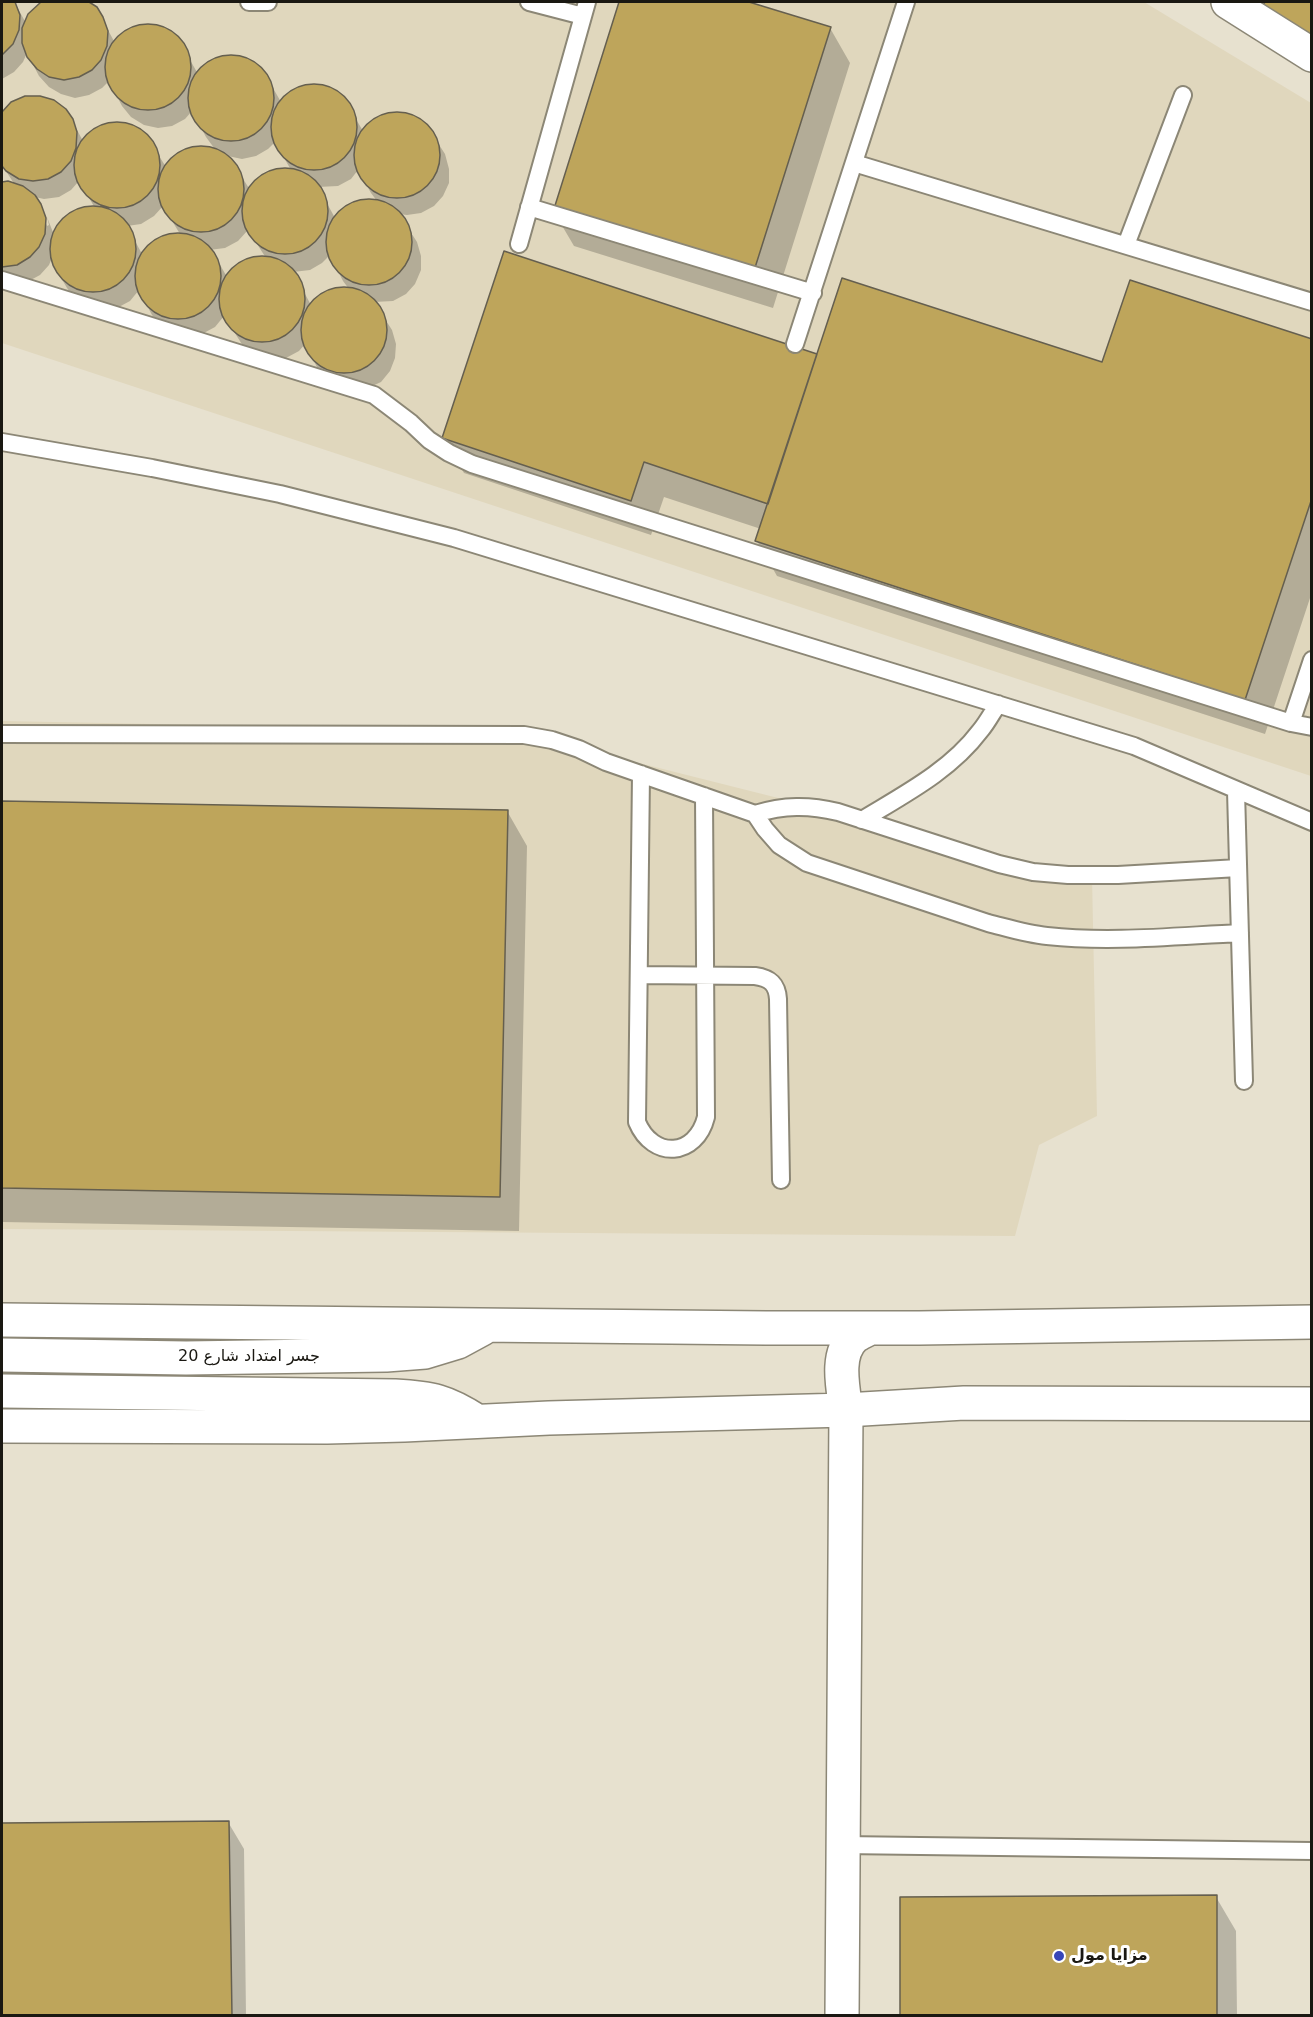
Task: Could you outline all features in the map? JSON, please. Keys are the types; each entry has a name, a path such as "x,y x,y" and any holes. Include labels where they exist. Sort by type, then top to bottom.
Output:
{"main road":[{"path":"1228,2 1311,55"},
{"path":"2,1320 870,1328 1311,1322"},
{"name":"جسر امتداد شارع 20","path":"2,1355 186,1358 386,1355 425,1352 458,1342 491,1324"},
{"path":"842,2016 846,1410 842,1376 843,1356 853,1338 870,1328"},
{"path":"2,1391 429,1398 456,1408 479,1423"},
{"path":"2,1426 327,1427 846,1410 964,1403 1311,1404"}],"lane":[{"path":"249,2 268,2"},
{"path":"519,244 585,9 530,2"},
{"path":"795,344 906,2"},
{"path":"1126,245 1183,95"},
{"path":"854,163 1311,302"},
{"path":"529,207 813,293"},
{"path":"2,280 374,395 429,440 472,464 1291,723 1311,727"},
{"path":"2,442 152,468 280,494 454,538 1134,746 1311,822"},
{"path":"1291,723 1311,660"},
{"path":"862,820 952,761 980,732 998,704"},
{"path":"2,734 524,735 552,740 579,749 606,762 755,814 779,845 807,863 988,923 1045,936 1076,938 1240,933"},
{"path":"641,774 637,1122 642,1134 661,1148 673,1149 692,1142 704,1127 706,1117 704,795"},
{"path":"1236,791 1244,1081"},
{"path":"755,814 776,808 807,807 838,812 999,864 1033,872 1118,875 1238,868"},
{"path":"639,975 764,977 773,982 777,990 781,1180"},
{"path":"842,1845 1311,1851"}],"shaded area":[{"path":"2,2 1144,2 1311,103 1311,776 2,343"},
{"path":"2,721 512,731 1092,877 1097,1116 1039,1145 1015,1236 2,1229"}],"building":[{"path":"2,2 15,2 20,15 19,30 13,44 2,55"},
{"path":"41,2 89,2 97,7 108,31 107,46 101,60 92,70 79,77 64,80 49,77 37,69 27,57 22,43 22,28 28,14"},
{"path":"619,2 749,2 831,27 753,274 553,212"},
{"path":"1265,2 1312,2 1312,35 1262,6"},
{"path":"148,24 164,28 178,37 187,51 191,67 187,83 178,97 164,106 148,110 132,106 118,97 109,83 105,67 109,51 118,37 132,28"},
{"path":"231,55 247,59 261,68 270,82 274,98 270,114 261,128 247,137 231,141 215,137 201,128 192,114 188,98 192,82 201,68 215,59"},
{"path":"314,84 338,91 350,103 357,127 350,151 338,163 314,170 290,163 278,151 271,127 278,103 290,91"},
{"path":"25,96 40,96 54,100 66,109 73,119 77,132 76,148 71,161 61,172 48,179 33,181 19,179 2,166 2,112 11,102"},
{"path":"397,112 413,116 427,125 436,139 440,155 436,171 427,185 413,194 397,198 381,194 367,185 358,171 354,155 358,139 367,125 381,116"},
{"path":"117,122 133,126 147,135 156,149 160,165 156,181 147,195 133,204 117,208 101,204 87,195 78,181 74,165 78,149 87,135 101,126"},
{"path":"201,146 217,150 231,159 240,173 244,189 240,205 231,219 217,228 201,232 185,228 171,219 162,205 158,189 162,173 171,159 185,150"},
{"path":"285,168 301,172 315,181 324,195 328,211 324,227 315,241 301,250 285,254 269,250 255,241 246,227 242,211 246,195 255,181 269,172"},
{"path":"8,181 23,186 35,195 46,218 45,234 39,247 30,257 17,265 2,267 2,182"},
{"path":"369,199 393,206 405,218 412,242 405,266 393,278 369,285 345,278 333,266 326,242 333,218 345,206"},
{"path":"93,206 109,210 123,219 132,233 136,249 132,265 123,279 109,288 93,292 77,288 63,279 54,265 50,249 54,233 63,219 77,210"},
{"path":"178,233 194,237 208,246 217,260 221,276 217,292 208,306 194,315 178,319 162,315 148,306 139,292 135,276 139,260 148,246 162,237"},
{"path":"504,251 817,354 768,504 644,462 631,501 442,438"},
{"path":"262,256 278,260 292,269 301,283 305,299 301,315 292,329 278,338 262,342 246,338 232,329 223,315 219,299 223,283 232,269 246,260"},
{"path":"842,278 1102,362 1130,280 1312,339 1312,498 1245,700 755,541"},
{"path":"344,287 360,291 374,300 383,314 387,330 383,346 374,360 360,369 344,373 328,369 314,360 305,346 301,330 305,314 314,300 328,291"},
{"path":"2,801 508,810 500,1197 2,1188"},
{"path":"229,1821 232,2016 2,2016 2,1823"},
{"name":"مزايا مول","path":"1217,1895 1217,2016 900,2016 900,1897"}],"place":[{"name":"مزايا مول","path":"1059,1956"}]}
